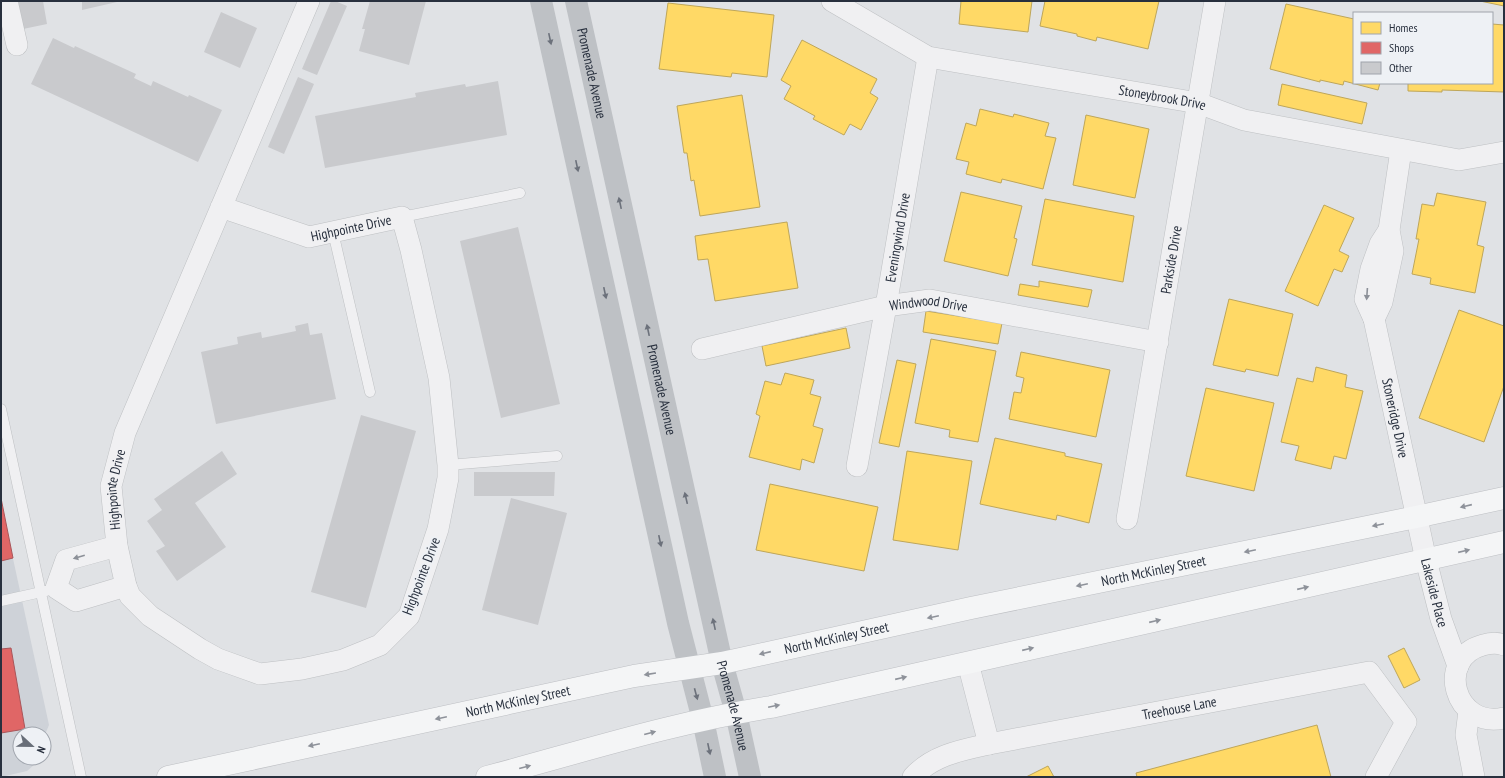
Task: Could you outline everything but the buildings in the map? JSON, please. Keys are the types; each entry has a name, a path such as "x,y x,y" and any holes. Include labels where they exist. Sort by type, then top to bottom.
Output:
{"main road":[{"path":"541,1 689,668 703,720 714,777"},
{"name":"Promenade Avenue","path":"576,1 722,662 736,713 750,777"},
{"name":"North McKinley Street","path":"168,777 627,678 722,662 971,608 1504,498"},
{"path":"487,777 703,720 771,707 1504,542"}],"street":[{"path":"8,1 17,45"},
{"name":"Highpointe Drive","path":"221,206 310,237 402,217 413,258 439,378 448,478 438,529 409,616 380,645 343,660 302,669 260,674 218,659 150,616 130,596 126,586 117,546 112,486 125,433 221,206 309,1"},
{"name":"Stoneybrook Drive","path":"832,1 928,57 1198,103 1244,120 1459,160 1504,152"},
{"name":"Parkside Drive","path":"1127,519 1158,342 1214,1"},
{"name":"Eveningwind Drive","path":"857,466 886,306 928,57"},
{"name":"Stoneridge Drive","path":"1401,150 1389,230 1380,244 1371,269 1365,299 1374,319 1416,517"},
{"name":"Windwood Drive","path":"702,349 886,306 930,300 1158,342"},
{"name":"Lakeside Place","path":"1416,517 1442,619 1458,666 1455,678 1456,691 1461,702 1469,711"},
{"path":"117,546 66,560 48,590 76,601 126,586"},
{"path":"1458,666 1465,655 1476,647 1489,643 1504,644"},
{"path":"968,663 989,744"},
{"name":"Treehouse Lane","path":"913,777 919,770 947,754 989,744 1369,672 1406,722 1376,777"},
{"path":"1474,777 1466,735 1469,711 1479,717 1491,720 1504,718"}],"lane":[{"path":"402,217 520,193"},
{"path":"333,232 370,392"},
{"path":"1,409 48,590 81,777"},
{"path":"448,465 557,456"},
{"path":"1,601 48,590"}],"shaded area":[{"path":"1,503 49,725 12,726 12,766 33,766 27,771 1,777"}]}
